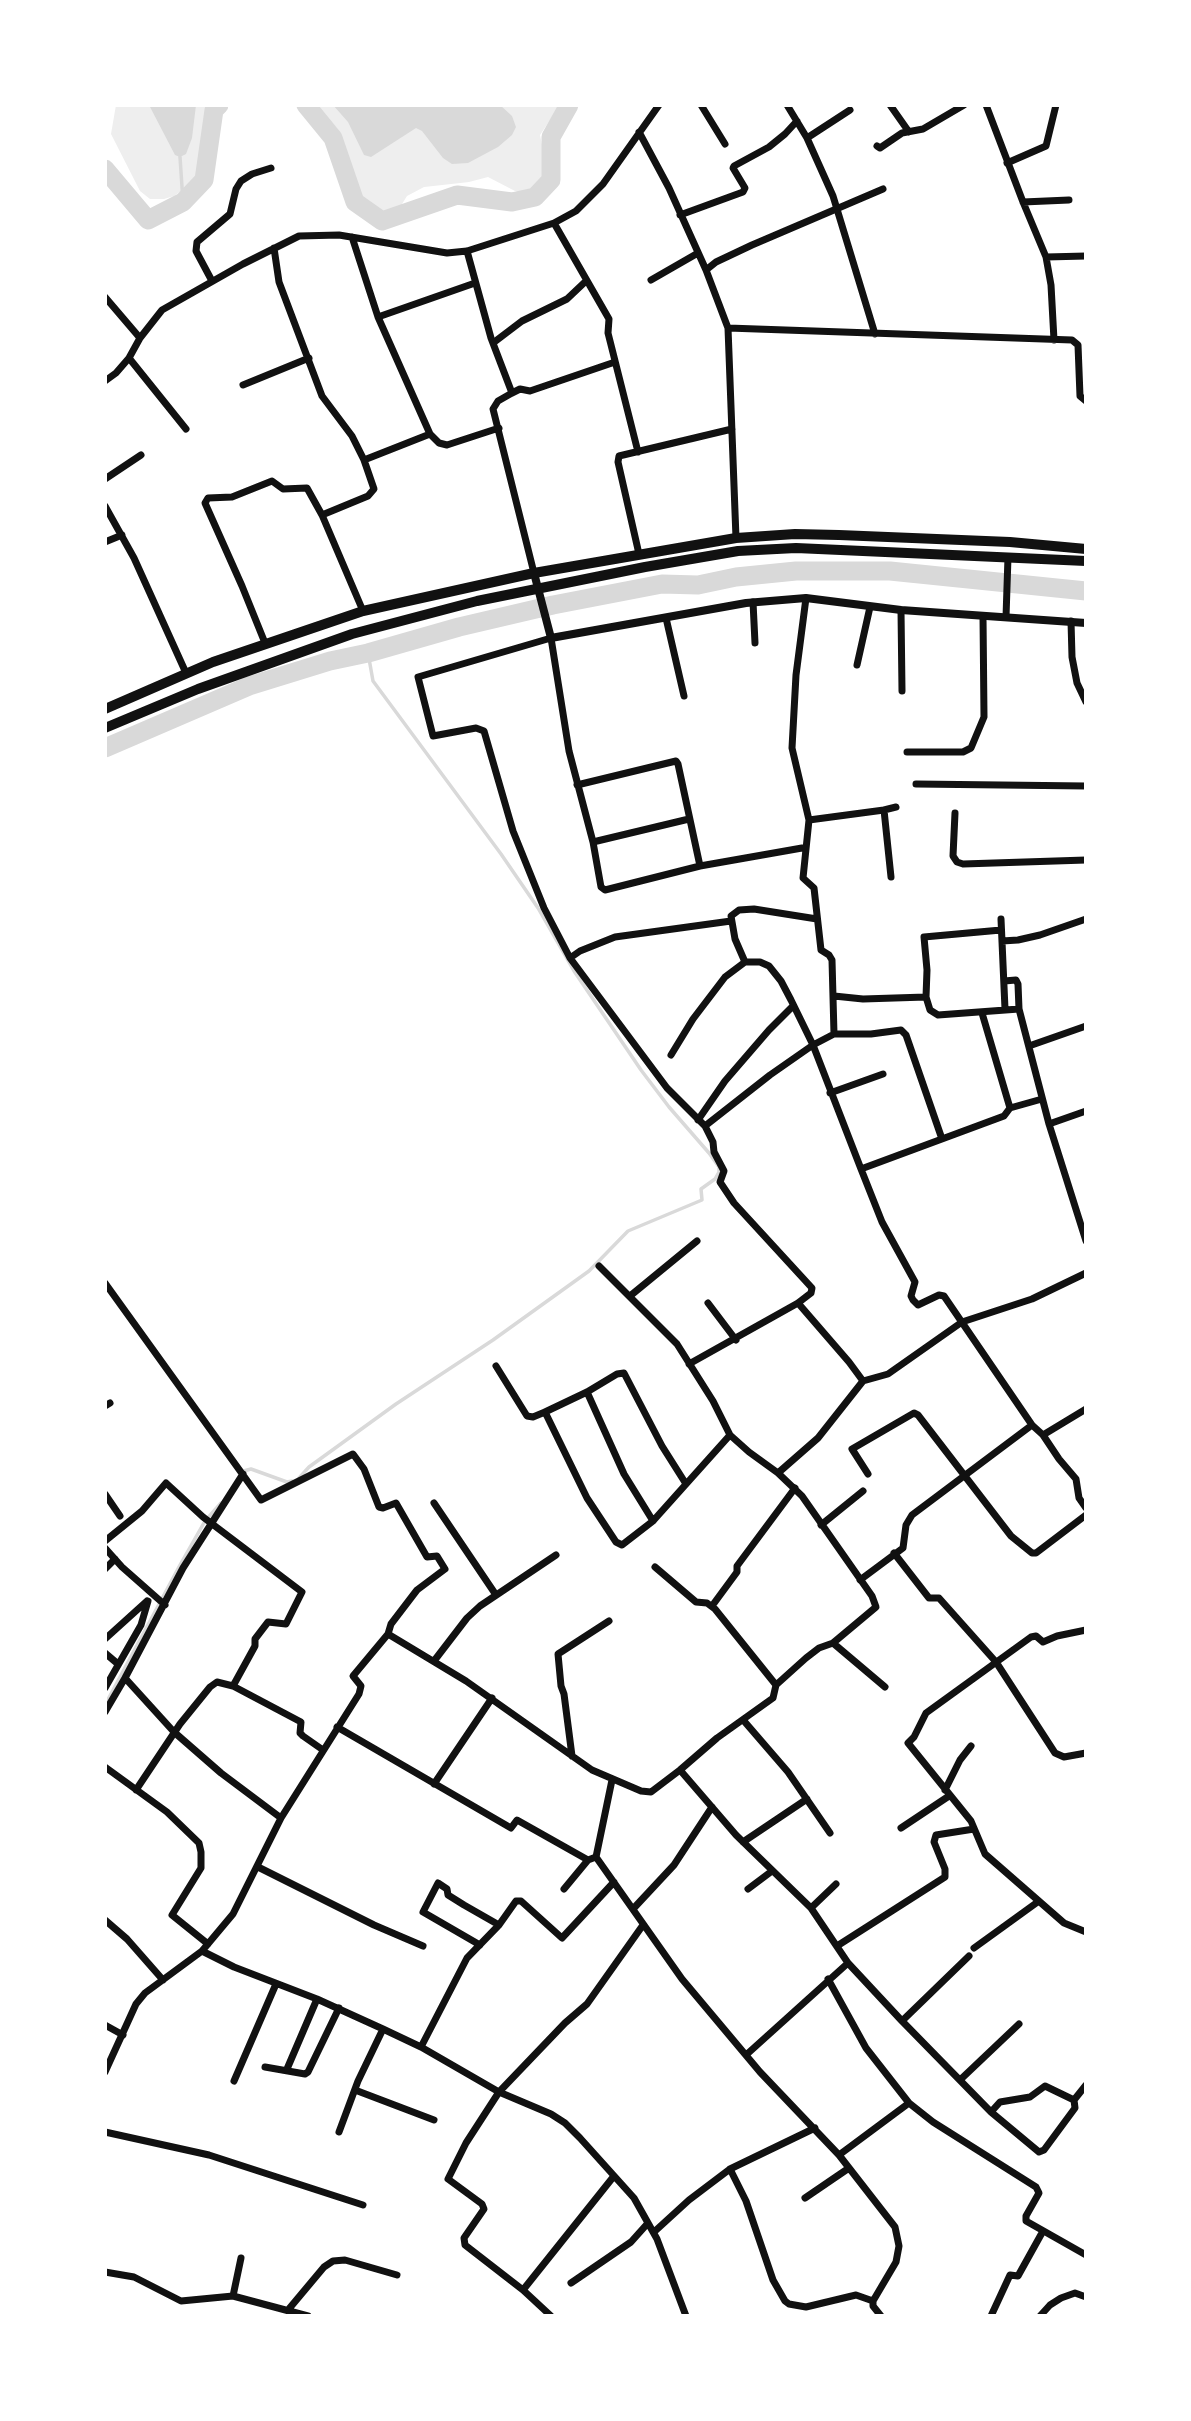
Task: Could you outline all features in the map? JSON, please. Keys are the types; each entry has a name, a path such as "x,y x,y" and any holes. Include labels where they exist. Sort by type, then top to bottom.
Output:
{"highway":[{"path":"779,535 780,549"},
{"path":"105,709 186,673 265,643 363,611 534,573 736,538 839,535 1010,542 1086,549"},
{"path":"105,728 320,643 477,601 538,592 597,575 724,554 780,549 838,549 1008,563 1086,561"}],"street":[{"path":"105,381 129,358 140,338 162,310 299,236 331,234 447,253 467,251 554,223 576,211 604,184 659,105"},
{"path":"701,105 725,144"},
{"path":"787,105 807,138 838,210 875,334"},
{"path":"890,105 909,132"},
{"path":"877,146 880,148 902,132 923,129 964,105"},
{"path":"986,105 1046,257 1051,285 1054,340"},
{"path":"1007,163 1044,147 1056,105"},
{"path":"807,138 850,110"},
{"path":"680,215 743,192 745,188 734,166 769,147 797,121"},
{"path":"639,132 663,175 706,270 728,328 736,538"},
{"path":"212,281 196,251 197,242 230,214 236,189 241,181 251,174 271,168"},
{"path":"706,270 716,262 752,245 883,189"},
{"path":"1023,202 1069,200"},
{"path":"554,223 609,319 608,333 638,452"},
{"path":"352,237 378,317 430,434 439,443 447,445 499,428"},
{"path":"274,248 279,282 325,402 352,436 373,484 371,494 322,515"},
{"path":"467,251 493,343 512,393"},
{"path":"651,280 698,253"},
{"path":"1046,257 1086,256"},
{"path":"493,343 522,321 567,299 586,282"},
{"path":"378,317 475,283"},
{"path":"105,297 140,338"},
{"path":"728,328 1076,342 1082,370 1083,399"},
{"path":"129,358 186,429"},
{"path":"243,385 309,358"},
{"path":"615,362 530,391 520,389 494,406 551,638 569,751 593,842 602,889 700,866 802,848"},
{"path":"639,554 618,458 732,429"},
{"path":"364,460 430,434"},
{"path":"105,479 141,455"},
{"path":"265,643 205,503 208,498 232,497 273,481 283,489 307,488 322,515 363,611"},
{"path":"105,506 122,535 186,673"},
{"path":"105,542 122,535"},
{"path":"1006,617 1008,563"},
{"path":"806,598 796,675 792,748 809,821 803,878 814,888 821,950 830,955 832,960 834,1034"},
{"path":"689,1364 798,1303 811,1293 812,1288 750,1220 720,1182 724,1171 705,1126 667,1088 570,958 544,908 513,831 484,731 476,728 433,736 418,678 551,638 753,602 806,598 901,610 1086,623"},
{"path":"753,602 755,643"},
{"path":"857,665 870,607"},
{"path":"901,610 902,691"},
{"path":"907,752 963,752 971,748 984,717 983,616"},
{"path":"666,618 684,696"},
{"path":"1071,621 1072,657 1077,682 1086,702"},
{"path":"578,785 676,761 700,866"},
{"path":"916,784 1086,786"},
{"path":"809,821 896,807"},
{"path":"884,810 891,877"},
{"path":"955,813 953,856 957,862 1086,860"},
{"path":"593,842 689,819"},
{"path":"745,962 731,921 734,912 748,909 817,919"},
{"path":"1001,919 1005,1009"},
{"path":"1002,941 1040,934 1086,919"},
{"path":"570,958 580,951 615,937 731,921"},
{"path":"1002,930 924,937 926,997 930,1010 938,1015 1005,1009 1020,1011"},
{"path":"671,1055 693,1019 725,977 745,962 760,962 769,966 781,981 813,1045 882,1222 915,1282 911,1296 913,1300 918,1306 942,1295 1032,1425 1043,1435 1077,1482 1079,1498 1086,1508"},
{"path":"1004,981 1016,980 1019,988 1020,1011 1042,1099 1086,1240"},
{"path":"834,996 863,999 926,997"},
{"path":"698,1120 728,1078 793,1006"},
{"path":"982,1013 1010,1108"},
{"path":"1029,1046 1086,1026"},
{"path":"705,1126 771,1074 834,1034 861,1035 904,1031 942,1139"},
{"path":"830,1093 883,1074"},
{"path":"861,1169 1004,1116 1010,1108 1042,1099"},
{"path":"1049,1124 1086,1111"},
{"path":"630,1296 697,1241"},
{"path":"388,1634 492,1698 572,1756 612,1780 651,1792 717,1738 773,1698 775,1685 819,1648 833,1643 876,1607 876,1603 795,1488 730,1435 713,1401 677,1344 599,1266"},
{"path":"778,1473 818,1438 863,1381 888,1374 962,1322 1032,1299 1086,1273"},
{"path":"105,1283 263,1501 350,1454 355,1455 364,1469 379,1507 396,1503 427,1557 437,1556 445,1569 417,1591 391,1624 388,1634 353,1676 361,1688 281,1818 233,1914 202,1951 145,1993 136,2004 105,2072"},
{"path":"708,1303 736,1340"},
{"path":"798,1303 863,1381"},
{"path":"496,1366 527,1416 533,1417 587,1392 617,1374 627,1375 662,1446 686,1484"},
{"path":"587,1392 624,1474 653,1521"},
{"path":"1043,1435 1086,1409"},
{"path":"545,1412 587,1498 616,1542 624,1545 653,1521 730,1435"},
{"path":"868,1474 852,1449 914,1413 1011,1536 1034,1554 1086,1515"},
{"path":"860,1580 904,1546 906,1525 912,1515 1032,1425"},
{"path":"105,1688 141,1625 183,1568 208,1520 241,1472"},
{"path":"105,1541 142,1511 166,1483 208,1520 303,1593 286,1624 268,1622 256,1639 256,1646 233,1686"},
{"path":"712,1606 737,1572 737,1566 795,1488"},
{"path":"821,1525 863,1491"},
{"path":"105,1494 120,1516"},
{"path":"434,1503 496,1595"},
{"path":"105,1548 157,1601"},
{"path":"894,1553 929,1598 939,1598 996,1662 1055,1754 1064,1758 1086,1753"},
{"path":"434,1661 467,1618 556,1555"},
{"path":"105,1569 114,1559"},
{"path":"655,1567 696,1602 712,1606 775,1685"},
{"path":"105,1639 157,1601"},
{"path":"105,1712 125,1678 157,1601"},
{"path":"572,1756 558,1654 609,1621"},
{"path":"1086,1630 1043,1642 1033,1636 926,1713 914,1737 908,1742 968,1816 985,1854 1064,1923 1086,1932"},
{"path":"833,1643 885,1687"},
{"path":"105,1653 118,1664"},
{"path":"125,1678 174,1732 235,1784 281,1818"},
{"path":"135,1790 174,1732 212,1684 222,1681 301,1722 300,1733 323,1750"},
{"path":"434,1784 492,1698"},
{"path":"744,1721 788,1772 830,1833"},
{"path":"337,1727 511,1828 517,1820 592,1858 614,1882 682,1979 746,2055 839,2155 888,2218 898,2236 899,2246 895,2262 873,2301 873,2306 881,2316"},
{"path":"901,1828 947,1793 960,1760 971,1746"},
{"path":"105,1767 167,1812 199,1843 201,1868 172,1915 208,1944"},
{"path":"680,1770 743,1842 811,1908 848,1963 902,2021 991,2112 1039,2152 1044,2150 1075,2108 1074,2100 1086,2085"},
{"path":"564,1889 592,1858 612,1780"},
{"path":"743,1842 807,1799"},
{"path":"633,1909 674,1865 712,1807"},
{"path":"837,1946 945,1877 945,1869 934,1842 936,1835 974,1829"},
{"path":"257,1867 374,1925 423,1945"},
{"path":"748,1889 772,1871"},
{"path":"421,2047 467,1958 519,1900 560,1938 570,1933 614,1882"},
{"path":"480,1945 423,1912 438,1883 447,1889 449,1895 499,1925"},
{"path":"811,1908 836,1884"},
{"path":"974,1948 1039,1901"},
{"path":"105,1920 127,1939 163,1980"},
{"path":"551,2316 523,2290 465,2245 464,2238 485,2209 448,2179 466,2143 499,2092 587,2004 643,1925"},
{"path":"202,1951 339,2008 421,2047 499,2092 551,2114 565,2123 634,2198 654,2232 686,2316"},
{"path":"902,2021 969,1956"},
{"path":"746,2055 848,1963"},
{"path":"828,1979 866,2048 909,2102 933,2122 1036,2187 1039,2193 1026,2216 1026,2221 1086,2255"},
{"path":"234,2081 276,1984"},
{"path":"286,2069 317,1999"},
{"path":"265,2067 308,2073 339,2008"},
{"path":"960,2080 1019,2024"},
{"path":"105,2025 122,2035"},
{"path":"340,2132 355,2090 383,2029"},
{"path":"991,2112 1000,2102 1030,2097 1045,2086 1074,2100"},
{"path":"355,2090 434,2120"},
{"path":"839,2155 909,2102"},
{"path":"654,2232 689,2200 730,2169 815,2128"},
{"path":"105,2132 209,2155 362,2205"},
{"path":"805,2199 849,2168"},
{"path":"730,2169 746,2201 773,2280 785,2301 806,2307 856,2295 873,2301"},
{"path":"523,2290 614,2176"},
{"path":"571,2283 631,2242 649,2223"},
{"path":"991,2316 1010,2275 1018,2276 1043,2231"},
{"path":"233,2296 241,2258"},
{"path":"288,2310 324,2267 333,2261 345,2260 397,2275"},
{"path":"105,2272 134,2277 181,2301 233,2296 308,2316"},
{"path":"1040,2316 1050,2305 1066,2296 1078,2293 1086,2297"}],"shaded area":[{"path":"116,105 209,105 204,116 199,172 195,181 174,196 164,199 150,199 140,191 111,134"},
{"path":"149,105 196,105 192,138 186,154 180,157 175,155"},
{"path":"314,105 560,105 540,135 547,170 543,186 531,193 515,191 488,177 424,187 407,196 397,212 391,213 377,210 362,197 337,128"},
{"path":"333,105 500,105 512,116 516,127 512,135 498,147 468,163 452,164 443,158 422,131 416,128 371,157 364,155 348,122"}],"waterway":[{"path":"105,169 148,220 183,202 204,180 214,110 219,105"},
{"path":"306,105 333,138 355,202 382,221 457,195 512,202 535,197 551,180 551,137 569,105"},
{"path":"180,157 183,202"},
{"path":"105,748 249,686 330,661 553,605 662,584 698,585 736,577 796,571 890,571 1086,591"},
{"path":"299,1478 309,1467 396,1404 493,1340 589,1271 628,1231 702,1200 701,1189 715,1179 719,1172 719,1167 709,1153 641,1070 574,971 538,908 501,854 373,681 368,653"},
{"path":"240,1472 251,1469 287,1482 292,1481"},
{"path":"105,1705 205,1521 221,1503"}]}
